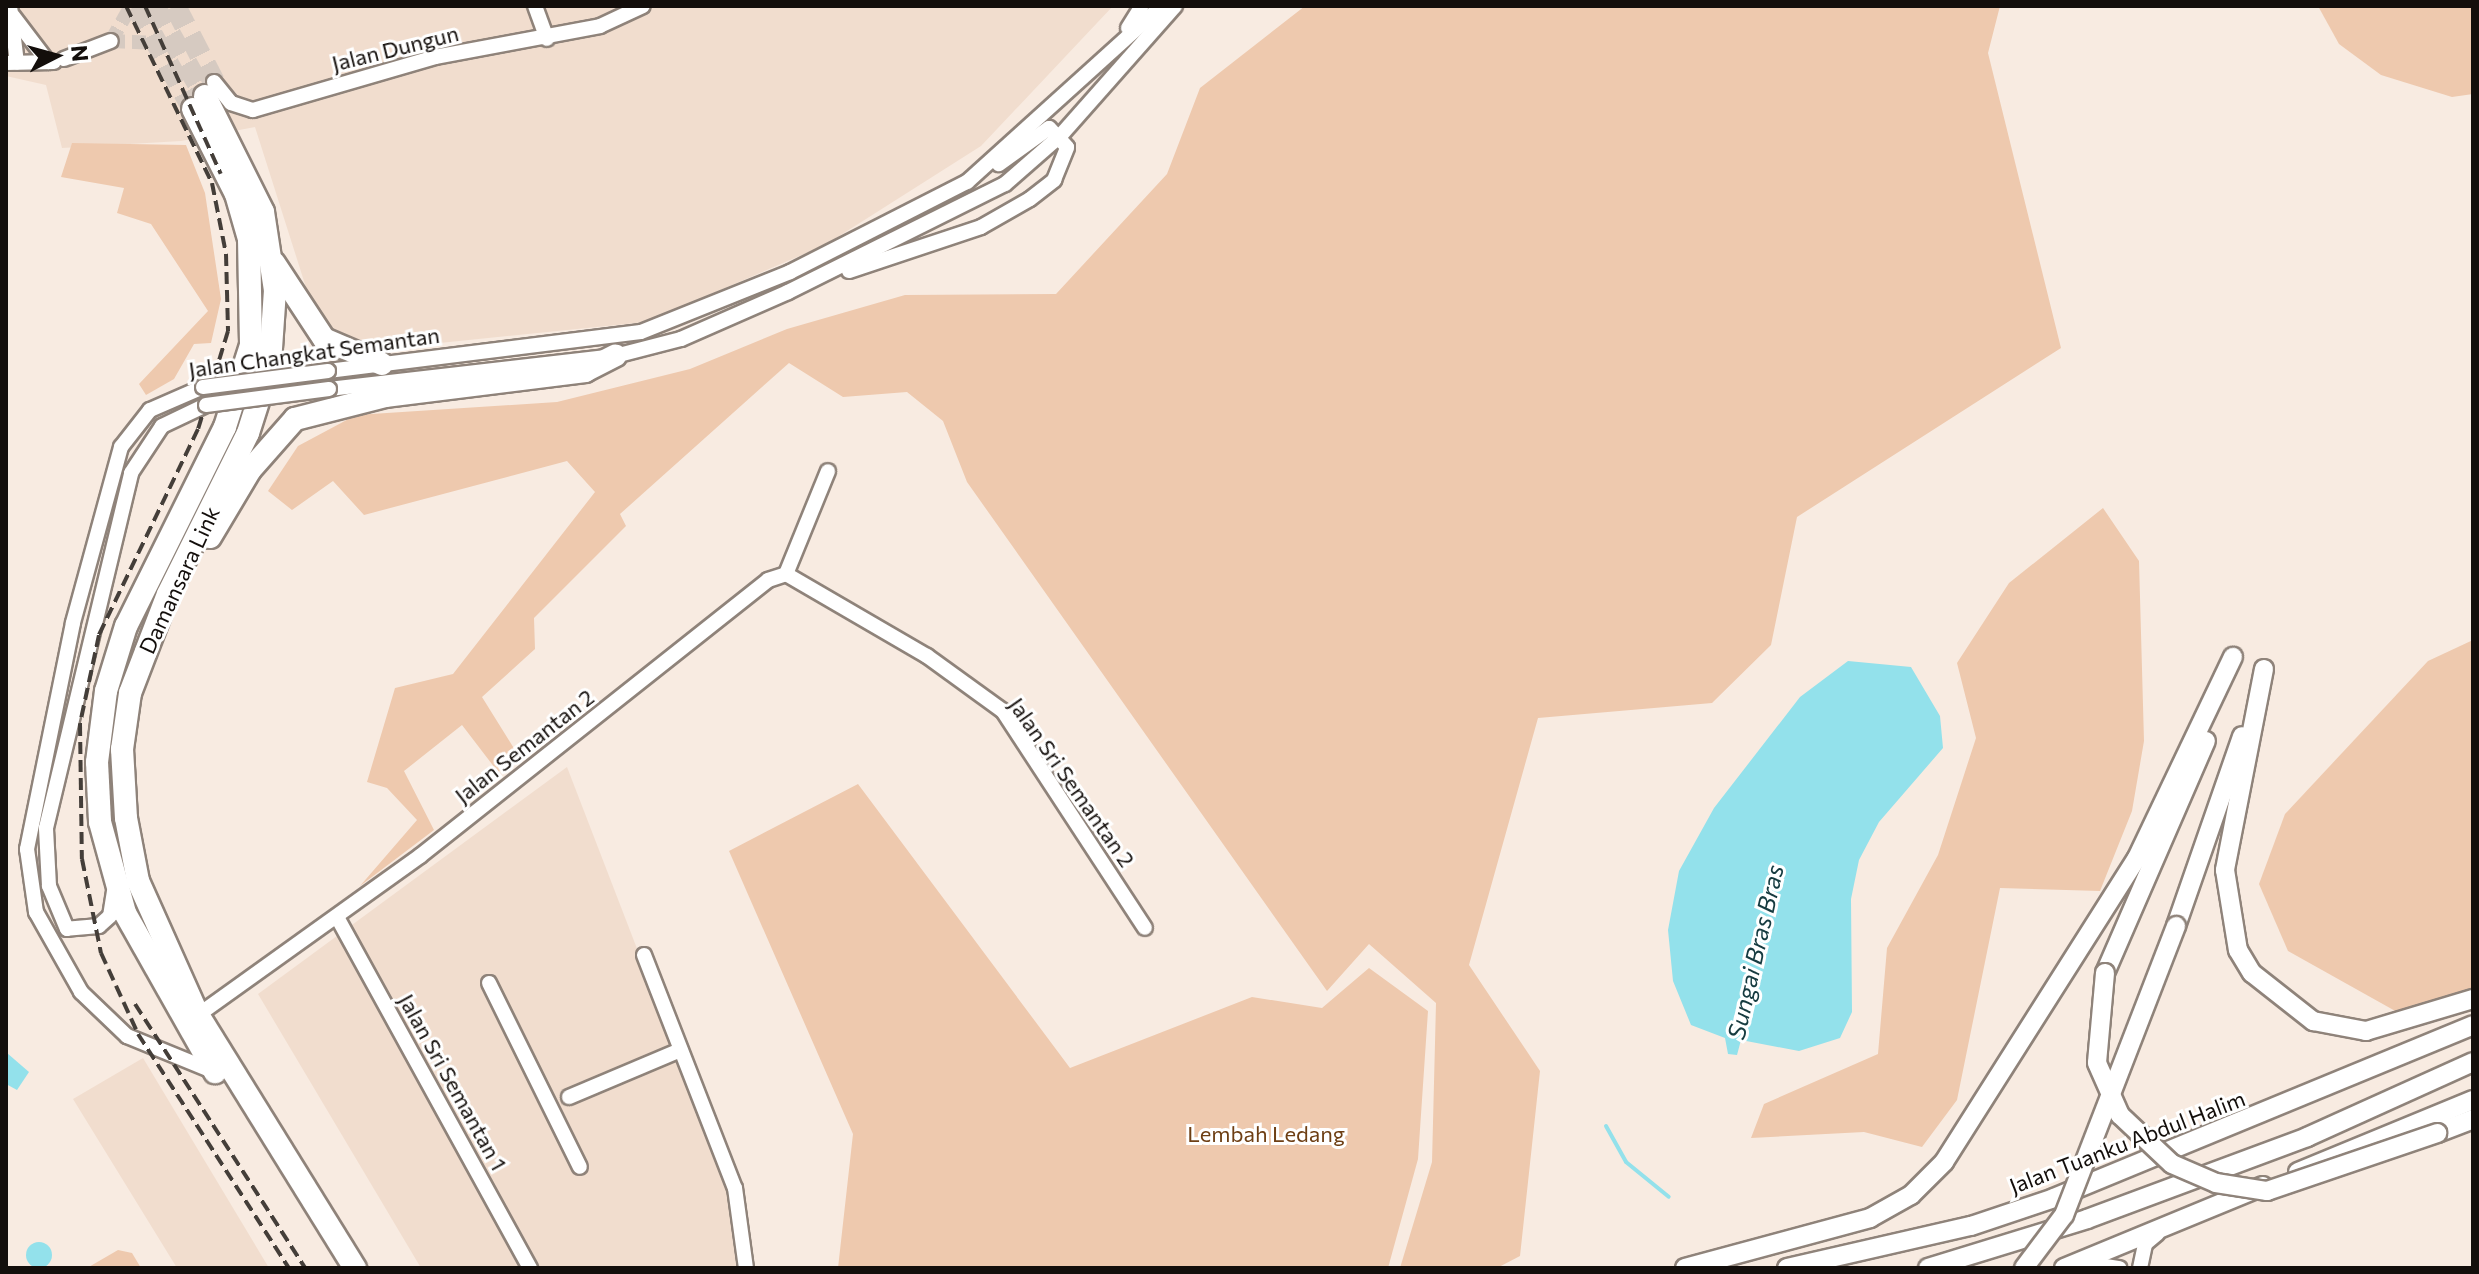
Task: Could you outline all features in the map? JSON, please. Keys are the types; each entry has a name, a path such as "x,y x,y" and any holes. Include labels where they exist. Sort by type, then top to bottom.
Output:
{"highway":[{"name":"Damansara Link","path":"204,96 245,168 271,259 270,364 248,433 168,594 130,693 122,749 126,818 138,881 198,1015 355,1268"},
{"name":"Damansara Link","path":"204,96 249,239 251,345 225,427 126,626 106,691 97,762 107,860 141,950 337,1268"},
{"path":"271,259 324,339 382,364"},
{"path":"168,594 250,470 295,419 385,396 585,371 615,356"}],"main road":[{"path":"1685,1268 1830,1232 1911,1195 1979,1116 2137,858 2233,657 2160,848 2105,973 2095,1024 2097,1063 2141,1140 2172,1164 2216,1183 2267,1191 2473,1119"},
{"path":"2024,1268 2064,1215 2176,926 2264,669 2225,870 2238,950 2270,992 2313,1021 2366,1031 2473,999"},
{"name":"Jalan Tuanku Abdul Halim","path":"1787,1268 1971,1226 2054,1198 2473,1025"},
{"path":"1928,1268 2087,1219 2277,1148 2473,1062"},
{"path":"2069,1265 2473,1100"}],"street":[{"path":"535,6 547,39"},
{"name":"Jalan Dungun","path":"204,96 253,110 435,57 547,39 643,6"},
{"name":"Jalan Changkat Semantan","path":"1091,70 1142,6"},
{"name":"Jalan Changkat Semantan","path":"215,1073 127,1036 81,992 36,912 27,849 73,623 121,447 150,410 203,387 659,328 790,272 967,182 1162,6"},
{"name":"Jalan Changkat Semantan","path":"107,860 115,895 110,916 89,932 67,929 49,886 46,828 106,567 131,473 150,438 176,415 206,405 615,356 681,339 788,292 974,203 1061,135 1176,8"},
{"path":"12,11 56,61"},
{"path":"12,11 11,63 56,61 111,41"},
{"path":"788,292 981,227 1030,199 1063,166 1061,135 1049,128 967,182"},
{"path":"786,574 828,471"},
{"name":"Jalan Semantan 2","path":"198,1015 337,917 768,580 786,574"},
{"name":"Jalan Sri Semantan 2","path":"786,574 927,656 1003,711 1145,928"},
{"name":"Jalan Sri Semantan 1","path":"337,917 530,1268"},
{"path":"644,955 735,1188 746,1268"},
{"path":"489,983 580,1167"},
{"path":"569,1097 680,1050"},
{"path":"2140,1268 2145,1244 2170,1224"},
{"path":"2069,1265 2120,1268"}],"shaded area":[{"path":"6,6 1113,6 981,146 825,245 646,322 381,349 330,334 310,300 255,127 181,141 62,148 46,85 6,76"},
{"path":"567,767 732,1195 741,1268 421,1268 258,994"},
{"path":"143,1058 269,1268 177,1268 73,1099"}],"green space":[{"path":"1305,6 2000,6 1988,53 2061,348 1797,517 1771,645 1712,703 1538,718 1469,965 1540,1071 1520,1256 1497,1268 1400,1268 1432,1162 1436,1003 1369,944 1327,991 967,482 943,421 907,392 843,397 789,363 620,514 626,526 534,618 535,649 482,697 520,758 498,772 462,725 404,771 434,830 360,886 417,820 387,788 367,782 395,688 453,674 595,492 567,461 364,515 333,481 292,510 268,491 298,446 356,415 557,402 690,369 787,329 905,295 1056,294 1167,174 1200,88"},
{"path":"2318,6 2473,6 2473,94 2452,97 2381,75 2339,44"},
{"path":"72,143 186,145 205,193 221,299 211,343 194,344 174,379 146,395 139,384 208,311 151,224 117,213 124,188 61,177"},
{"path":"2103,508 2139,561 2144,741 2132,811 2100,891 2000,888 1957,1100 1922,1147 1864,1132 1751,1138 1764,1104 1878,1054 1887,948 1938,855 1976,738 1957,663 2009,583"},
{"path":"2473,640 2473,988 2406,1017 2288,951 2259,884 2285,814 2428,661"},
{"name":"Lembah Ledang","path":"858,784 1070,1068 1252,997 1322,1008 1369,968 1428,1011 1418,1159 1388,1268 838,1268 853,1134 729,851"},
{"path":"118,1250 132,1253 141,1268 87,1268"}],"water":[{"path":"1848,661 1911,667 1940,716 1943,748 1879,822 1859,860 1851,899 1852,1012 1840,1038 1799,1051 1741,1040 1737,1055 1728,1054 1725,1038 1691,1025 1673,981 1668,930 1679,871 1714,808 1800,697"},
{"path":"7,1053 29,1072 17,1090 6,1084"},
{"path":"39,1242 48,1246 52,1255 48,1264 39,1268 30,1264 26,1255 30,1246"}],"waterway":[{"name":"Sungai Bras Bras","path":"1606,1126 1626,1162 1669,1197"}],"tunnel":[{"path":"111,41 131,6"},
{"path":"136,6 193,109"},
{"path":"154,6 205,96"},
{"path":"175,6 214,82"},
{"path":"111,41 157,43"}],"railway":[{"path":"126,6 212,183 226,254 228,331 198,429 99,635 80,724 82,859 101,953 138,1034 289,1268"},
{"path":"145,6 221,174"},
{"path":"135,1004 305,1268"}]}
